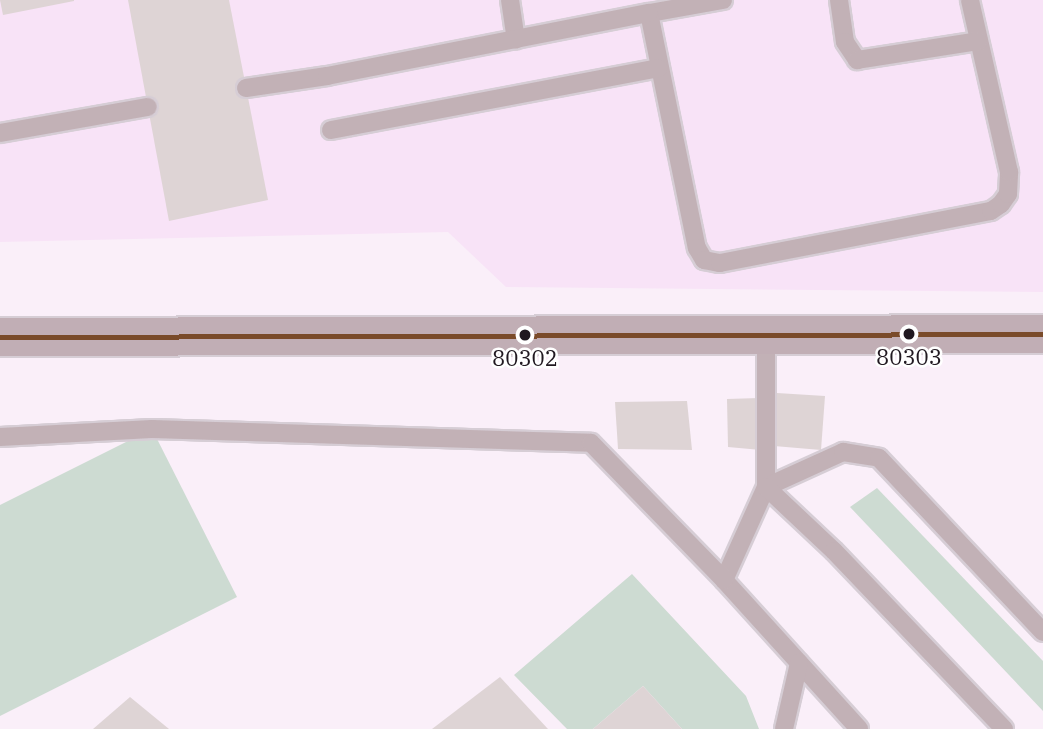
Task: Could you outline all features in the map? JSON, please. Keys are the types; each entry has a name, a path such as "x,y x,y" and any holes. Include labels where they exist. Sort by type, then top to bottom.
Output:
{"main road":[{"path":"0,337 766,332 1043,334"}],"lane":[{"path":"510,0 516,40"},
{"path":"246,88 723,0"},
{"path":"839,0 845,42 857,60 979,41"},
{"path":"649,13 658,68 697,248 704,260 732,262 991,211 1001,204 1008,194 1009,172 970,0"},
{"path":"331,130 658,68"},
{"path":"0,133 148,107"},
{"path":"724,580 766,487 766,332"},
{"path":"0,437 152,429 591,443 724,580 859,729"},
{"path":"766,487 843,452 879,458 1043,632"},
{"path":"766,487 834,551 1004,729"},
{"path":"784,729 799,663"}],"shaded area":[{"path":"0,0 1043,0 1043,292 506,287 448,232 0,242"},
{"path":"152,429 237,597 0,716 0,505"},
{"path":"877,488 1043,661 1043,711 850,507"},
{"path":"632,574 746,696 759,729 682,729 643,686 593,729 567,729 514,675"}],"building":[{"path":"0,0 74,0 74,1 3,15"},
{"path":"128,0 229,0 268,200 169,221"},
{"path":"777,393 825,396 821,450 774,446"},
{"path":"759,398 761,450 728,447 727,399"},
{"path":"687,401 692,450 618,449 615,402"},
{"path":"500,677 548,729 432,729"},
{"path":"643,686 682,729 593,729"},
{"path":"130,697 169,729 93,729"}],"transit line":[{"path":"0,337 1043,334"}],"place":[{"name":"80303","path":"909,334"},
{"name":"80302","path":"525,335"}]}
